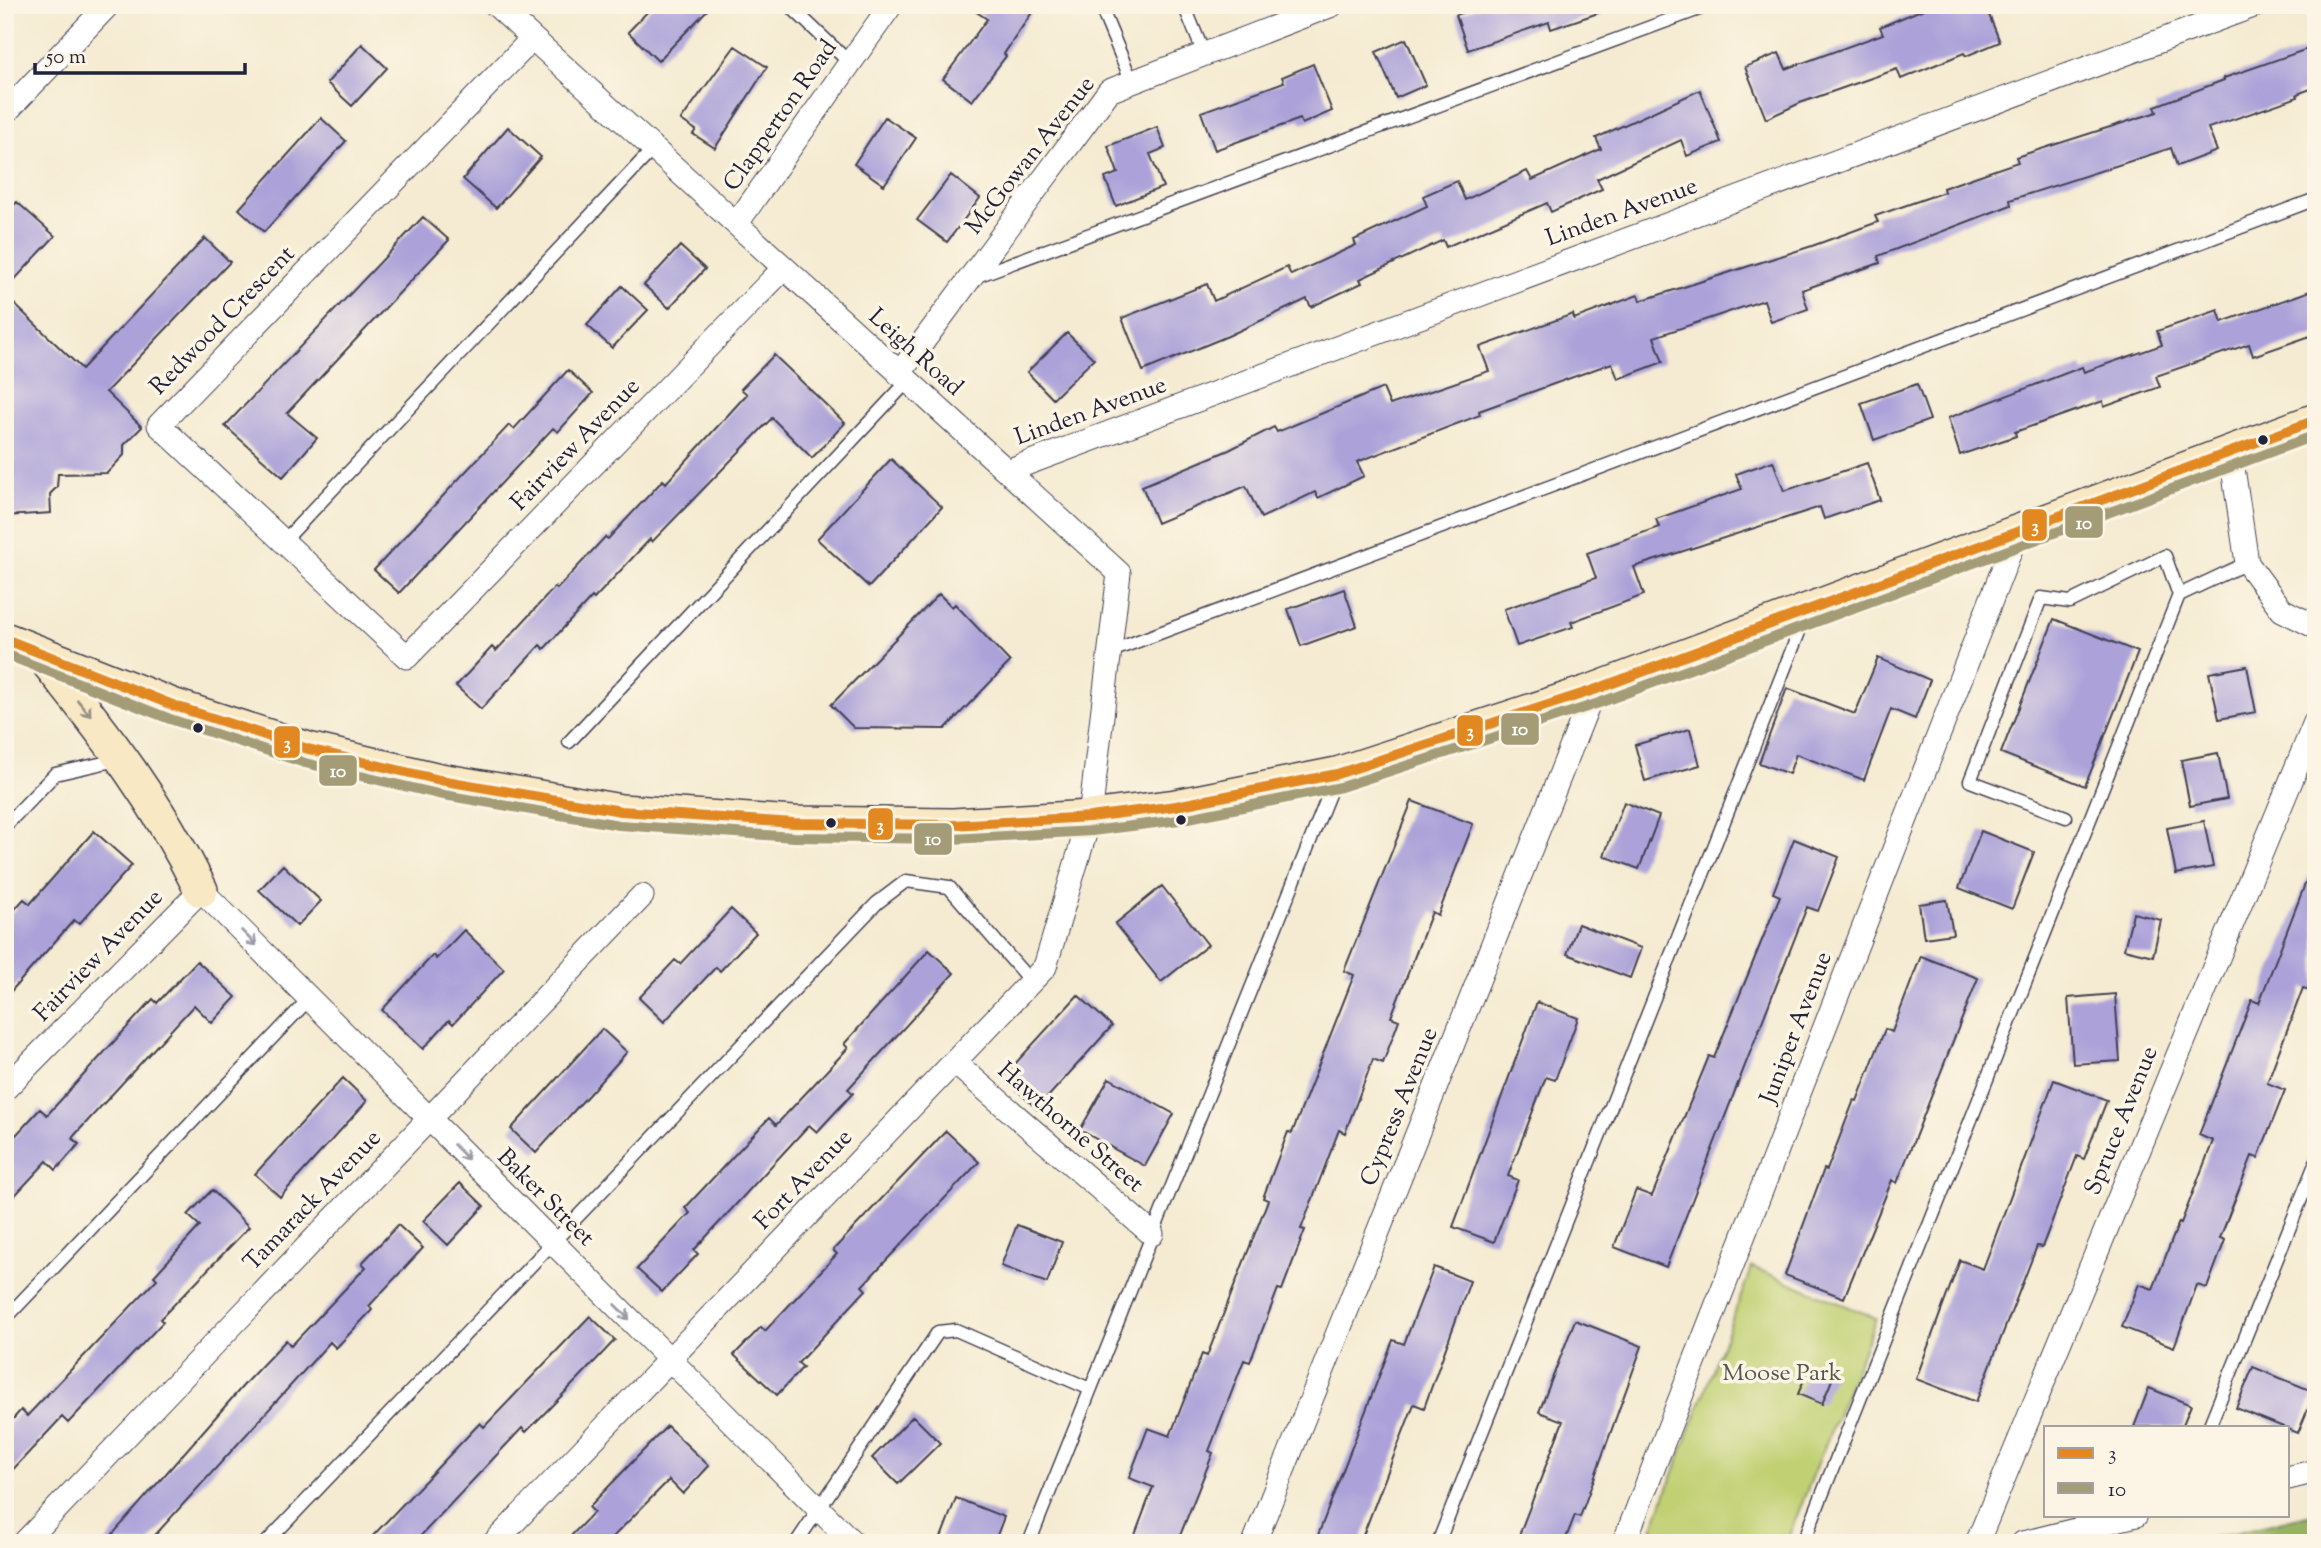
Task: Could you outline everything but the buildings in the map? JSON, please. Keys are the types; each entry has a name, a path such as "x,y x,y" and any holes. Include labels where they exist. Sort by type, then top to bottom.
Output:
{"main road":[{"path":"5,639 175,706 308,749 440,780 621,811 794,823 900,825 953,825 1090,817 1175,806 1337,774 1594,690 2316,420"},
{"path":"42,655 124,759 171,830 201,890"}],"street":[{"path":"5,113 108,5"},
{"name":"Leigh Road","path":"496,5 1119,573 1090,817"},
{"name":"Clapperton Road","path":"737,223 891,5"},
{"name":"McGowan Avenue","path":"904,378 967,279 1109,91 1332,5"},
{"name":"Linden Avenue","path":"1007,471 2256,5"},
{"name":"Redwood Crescent","path":"407,657 159,425 532,39"},
{"name":"Fairview Avenue","path":"407,657 783,269"},
{"path":"2238,449 2232,461 2247,563 2282,610 2316,627"},
{"name":"Juniper Avenue","path":"1624,1543 2018,531"},
{"name":"Cypress Avenue","path":"1254,1543 1594,690"},
{"name":"Spruce Avenue","path":"1977,1543 2316,720"},
{"name":"Fort Avenue","path":"494,1543 1045,967 1090,817"},
{"name":"Fairview Avenue","path":"5,1089 201,890"},
{"name":"Baker Street","path":"201,890 853,1543"},
{"name":"Tamarack Avenue","path":"23,1543 642,896"},
{"name":"Hawthorne Street","path":"954,1062 1152,1234"},
{"path":"2290,1478 2316,1471"},
{"path":"2023,1543 2132,1516"}],"lane":[{"path":"789,5 850,63"},
{"path":"1100,5 1132,82"},
{"path":"1184,5 1204,54"},
{"path":"967,279 1710,5"},
{"path":"283,542 654,148"},
{"path":"1109,652 2316,199"},
{"path":"569,742 904,378"},
{"path":"1803,1543 2179,595 2165,556 2070,602 2041,598 1970,781 2066,817"},
{"path":"2179,595 2247,563"},
{"path":"1438,1543 1808,611"},
{"path":"5,826 55,774 101,761 124,759"},
{"path":"1029,1543 1337,774"},
{"path":"266,1543 877,904 906,881 949,887 1031,982"},
{"path":"5,1319 309,999"},
{"path":"2208,1426 2316,1162"},
{"path":"796,1543 937,1332 956,1330 1090,1389"}],"green space":[{"name":"Moose Park","path":"1752,1267 1876,1318 1786,1543 1647,1543"},
{"path":"2316,1513 2316,1543 2191,1543"}],"transit line":[{"name":"3","path":"5,639 175,706 308,749 440,780 621,811 794,823 953,825 1090,817 1176,806 1337,774 1594,690 2316,420"},
{"name":"10","path":"5,654 170,719 305,763 438,794 619,825 794,837 953,839 1092,831 1179,820 1341,787 1599,703 2316,435"}]}
